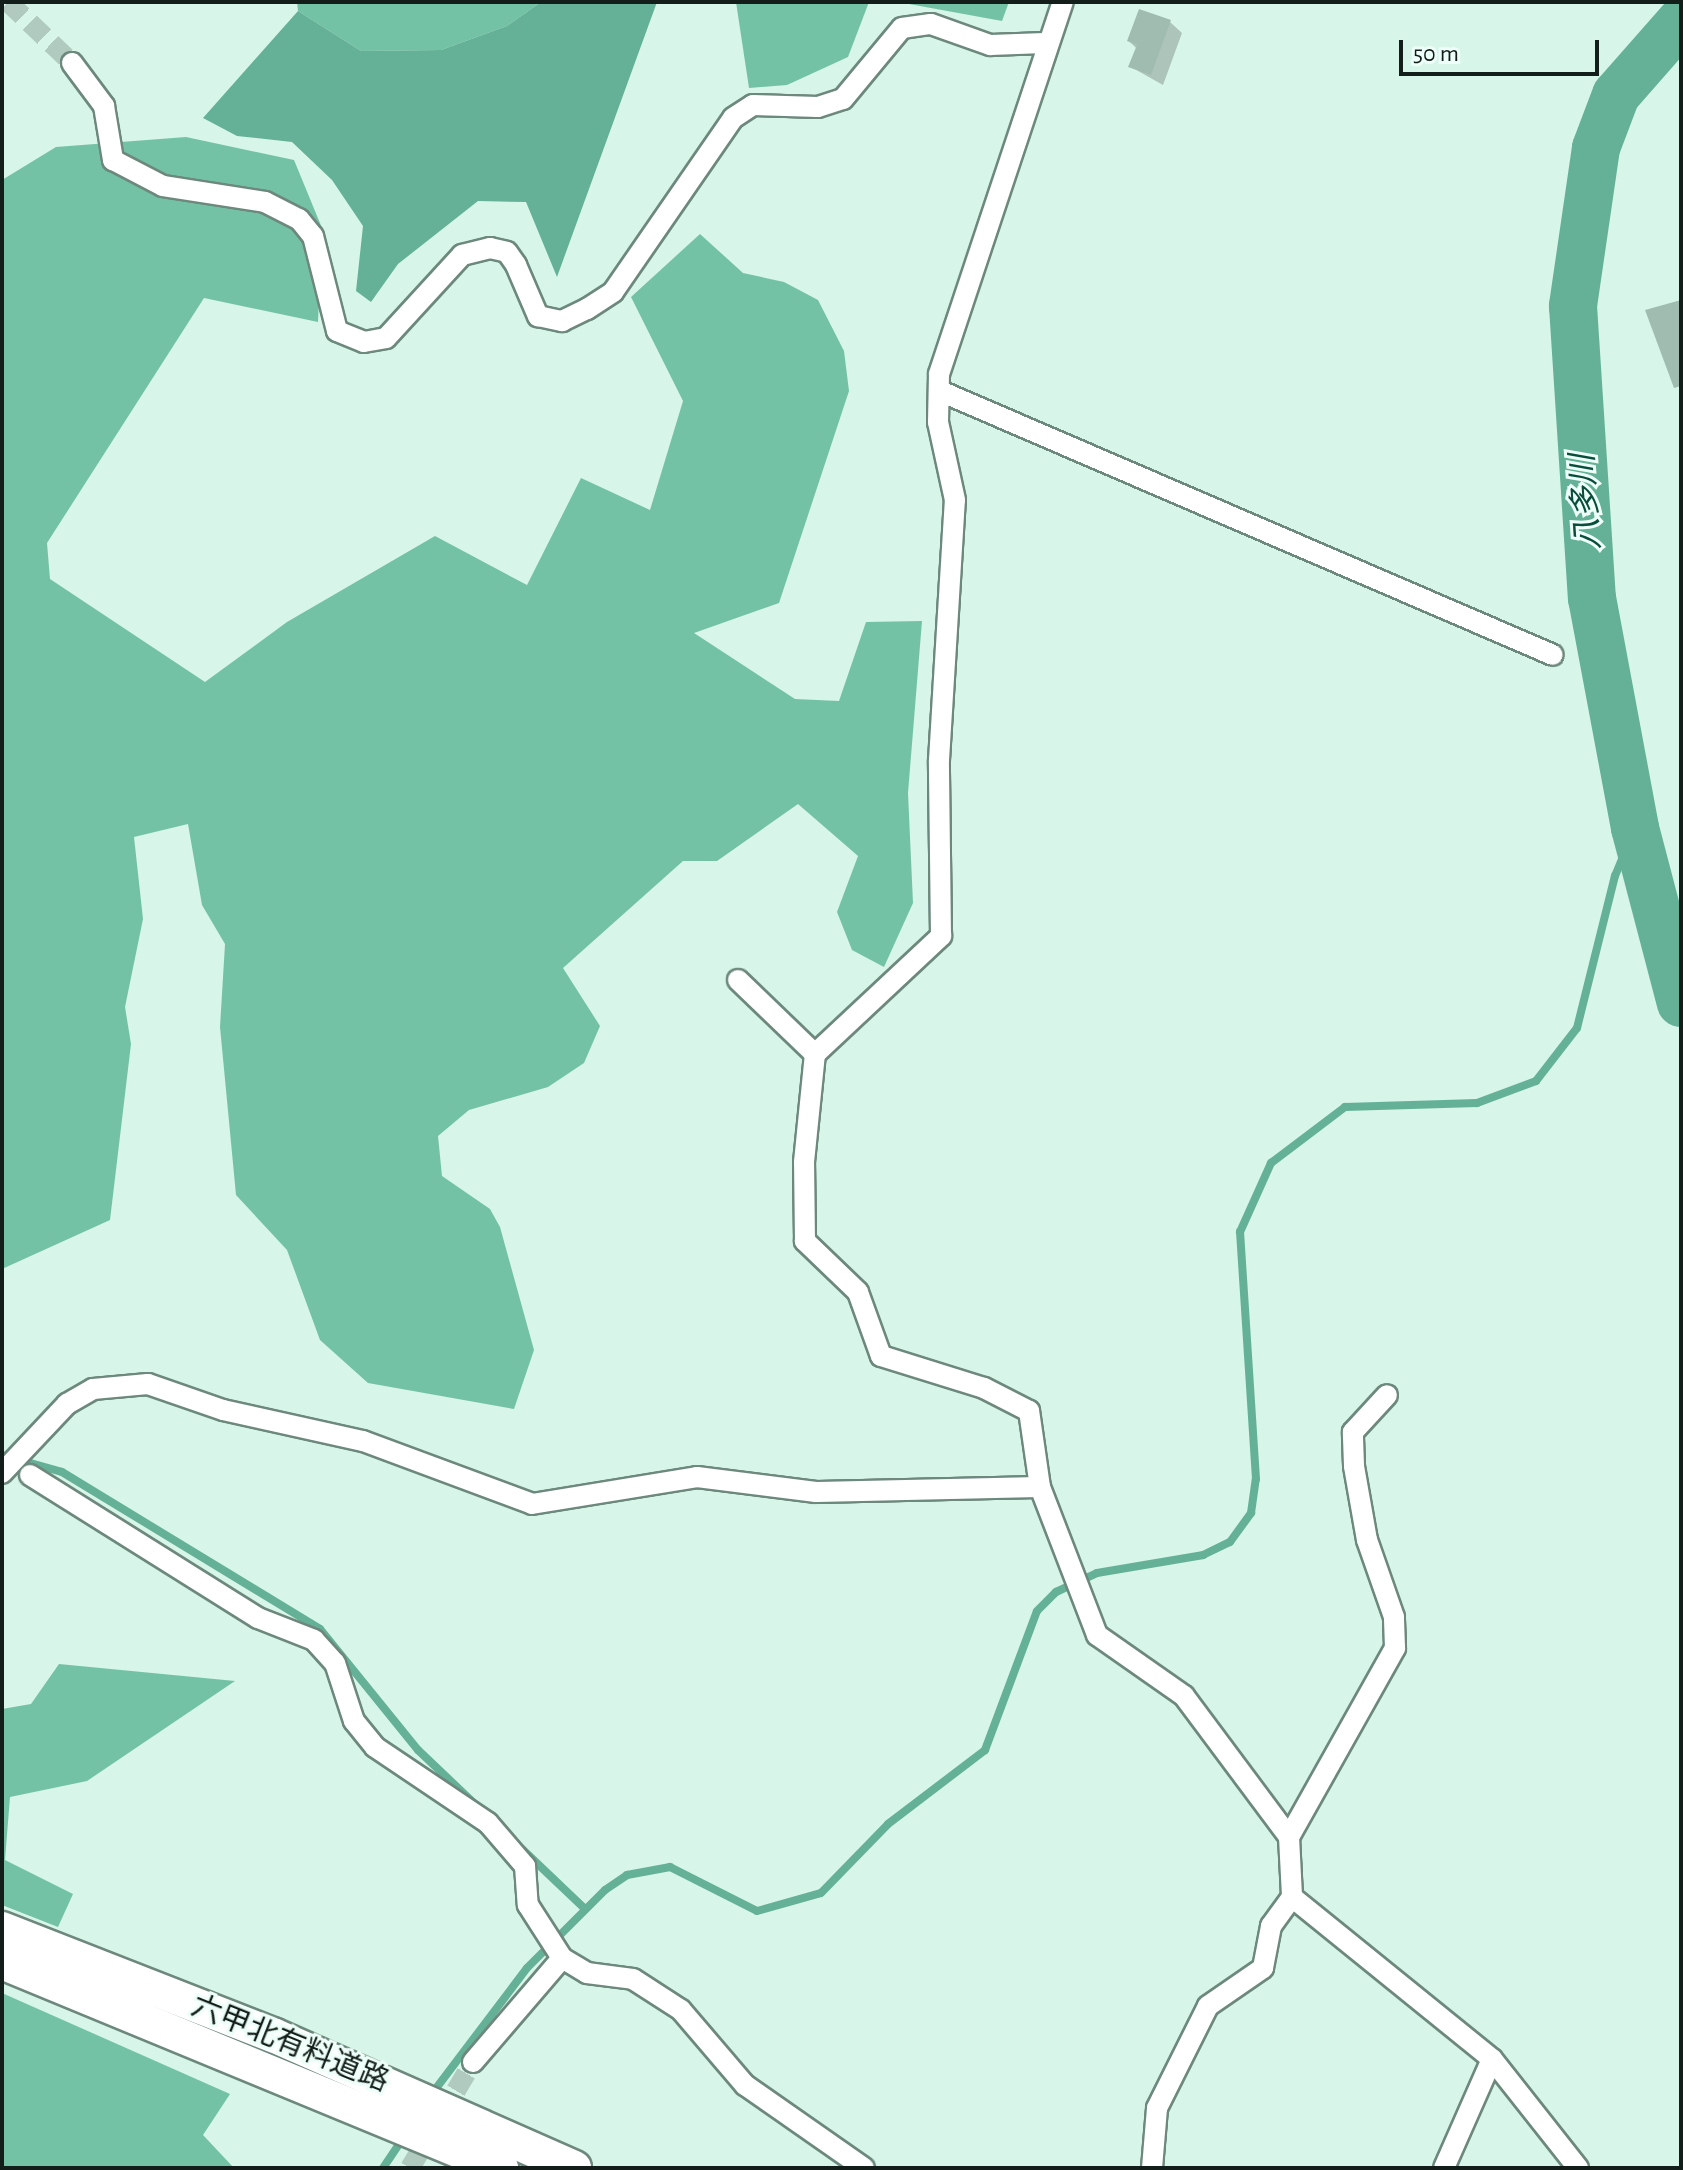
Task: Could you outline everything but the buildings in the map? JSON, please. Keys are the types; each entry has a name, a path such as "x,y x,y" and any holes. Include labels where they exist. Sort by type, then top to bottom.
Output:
{"main road":[{"name":"六甲北有料道路","path":"2,1929 408,2115 501,2168"},
{"name":"六甲北有料道路","path":"2,1962 408,2115 444,2107 574,2168"}],"street":[{"path":"1063,2 1045,43 954,324 940,391 938,422 955,500 939,760 941,936 815,1054 805,1241 858,1292 881,1356 984,1388 1029,1411 1040,1487 1083,1591 1097,1635 1184,1696 1289,1837"},
{"path":"72,63 104,106 113,160 163,186 265,202 299,219 313,236 337,331 364,342 386,338 462,255 490,248 507,252 516,265 538,316 562,321 587,309 613,292 733,118 753,105 818,107 843,99 902,28 931,24 990,45 1045,43"},
{"path":"940,391 1553,655"},
{"path":"738,980 815,1054"},
{"path":"2,1473 67,1404 93,1389 148,1384 223,1410 363,1441 532,1504 697,1477 816,1492 1040,1487"},
{"path":"1152,2168 1157,2108 1208,2006 1263,1968 1271,1926 1292,1897 1289,1837 1395,1648 1394,1617 1367,1540 1354,1466 1353,1432 1387,1395"},
{"path":"30,1475 258,1618 314,1640 335,1663 354,1721 375,1747 488,1823 525,1866 528,1905 561,1958 587,1973 633,1979 681,2010 745,2085 864,2168"},
{"path":"1292,1897 1492,2059 1578,2168"},
{"path":"473,2062 561,1958"},
{"path":"1444,2168 1492,2059"}],"shaded area":[{"path":"297,2 541,2 507,26 441,50 361,51 298,11"},
{"path":"541,2 657,2 557,277 526,202 478,201 398,264 371,302 356,291 363,226 332,180 292,142 237,136 203,118 298,11 361,51 441,50 507,26"},
{"path":"736,2 869,2 848,57 787,85 749,88"},
{"path":"898,2 1009,2 1002,21"},
{"path":"186,137 294,160 322,228 318,322 204,298 47,543 50,579 205,682 287,622 435,536 527,585 581,478 650,510 683,401 631,297 700,234 743,273 784,282 818,300 844,351 849,391 779,603 694,633 795,699 839,701 866,622 922,621 908,793 913,903 884,967 852,950 837,912 858,856 798,804 717,861 683,861 563,968 600,1026 584,1063 548,1087 469,1110 438,1136 442,1176 490,1209 500,1227 534,1350 514,1409 368,1383 320,1340 287,1250 236,1195 220,1027 225,944 202,905 188,824 134,837 143,919 125,1007 131,1044 110,1220 2,1269 2,180 56,147"},
{"path":"59,1664 235,1681 87,1781 10,1797 5,1860 73,1894 58,1927 2,1905 2,1709 31,1704"},
{"path":"2,1993 230,2094 203,2135 234,2168 2,2168"}],"waterway":[{"name":"八多川","path":"1681,21 1616,95 1596,148 1573,306 1592,598 1635,828 1681,1003"},
{"path":"431,2095 527,1968 605,1890 627,1875 670,1867 757,1911 821,1893 888,1824 985,1750 1037,1611 1056,1592 1097,1573 1203,1555 1230,1542 1251,1513 1256,1479 1240,1232 1271,1163 1345,1107 1477,1103 1536,1081 1577,1028 1615,876 1635,828"},
{"path":"2,1455 62,1472 320,1629 418,1750 475,1804"},
{"path":"522,1849 583,1907"},
{"path":"383,2168 404,2137"}],"tunnel":[{"path":"8,2 72,63"},
{"path":"410,2168 473,2062"}]}
